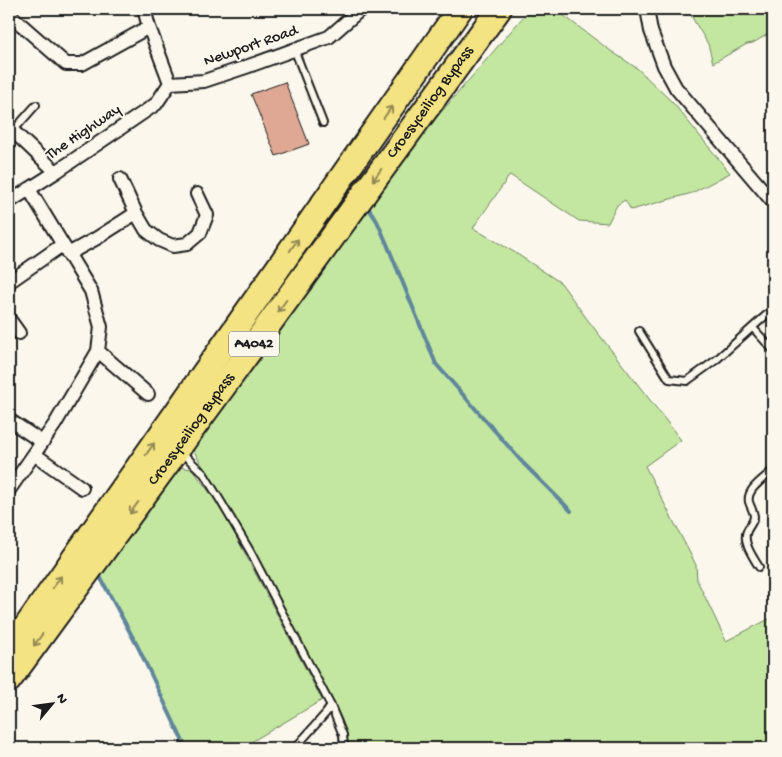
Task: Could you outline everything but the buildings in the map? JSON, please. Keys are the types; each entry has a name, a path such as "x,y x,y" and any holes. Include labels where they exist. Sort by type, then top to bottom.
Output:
{"highway":[{"name":"Croesyceiliog Bypass","path":"9,651 460,9"},
{"name":"Croesyceiliog Bypass","path":"9,680 499,9"}],"street":[{"path":"144,9 170,83"},
{"name":"Newport Road","path":"170,83 204,81 329,37 361,9"},
{"path":"647,9 651,31 664,66 676,88 773,202"},
{"path":"9,14 66,64 82,64 149,27"},
{"name":"The Highway","path":"9,202 156,104 170,83"},
{"path":"13,131 56,172"},
{"path":"120,179 146,230 159,240 173,246 187,244 200,233 207,215 197,194"},
{"path":"9,490 55,424 98,350 101,327 91,291 30,189"},
{"path":"9,282 65,250 97,238 136,213"},
{"path":"9,319 19,333"},
{"path":"98,350 148,394"},
{"path":"9,420 42,442"},
{"path":"34,454 82,488"}],"lane":[{"path":"294,49 322,123"},
{"path":"13,131 36,105"},
{"path":"639,331 669,379 687,381 716,360 773,309"},
{"path":"753,328 773,350"},
{"path":"178,449 204,474 254,559 331,706 343,735 344,748"},
{"path":"759,567 749,549 746,538 747,531 754,520 754,514 748,500 751,490 773,470"},
{"path":"295,748 331,706"}],"green space":[{"path":"530,9 555,9 638,69 674,104 730,173 692,193 631,210 625,200 617,205 608,223 579,221 510,175 473,228 561,283 681,440 645,466 696,565 697,580 726,641 773,617 773,748 349,748 342,720 265,570 193,450 314,279 418,139"},
{"path":"687,9 773,9 773,31 713,63 708,44"},
{"path":"179,467 192,469 220,506 322,700 241,748 186,748 138,647 99,575"}],"waterway":[{"path":"367,206 377,221 436,364 523,463 571,511"},
{"path":"99,575 138,647 186,748"}]}
